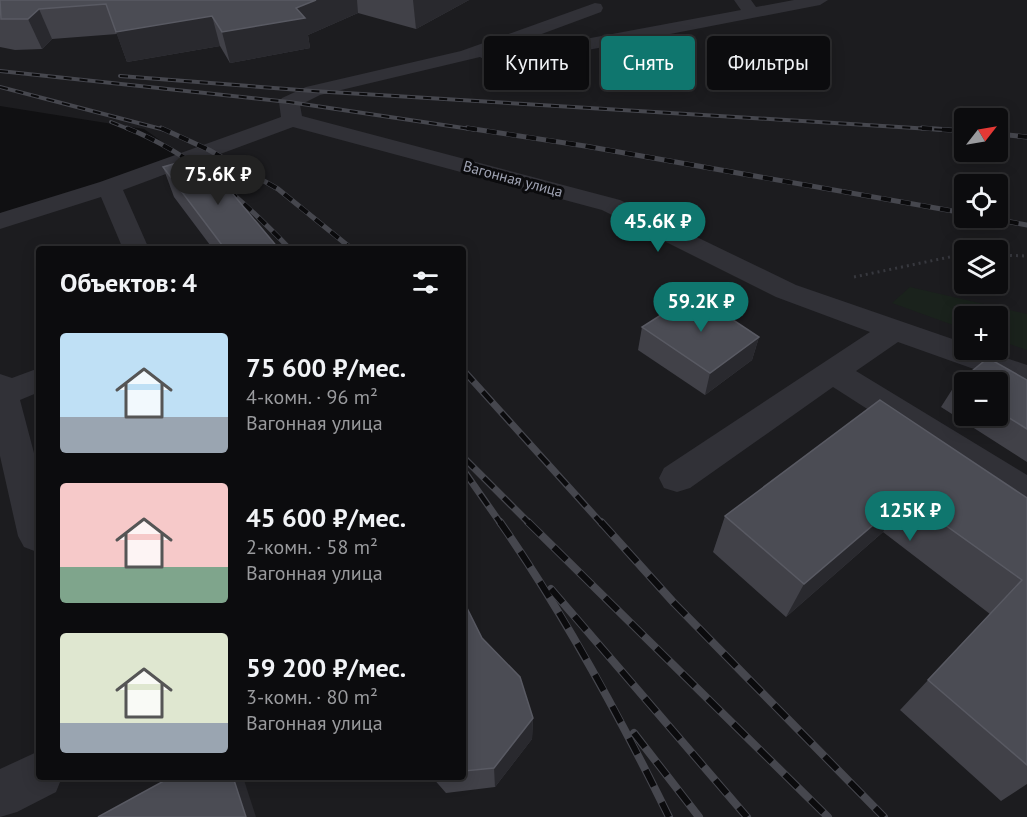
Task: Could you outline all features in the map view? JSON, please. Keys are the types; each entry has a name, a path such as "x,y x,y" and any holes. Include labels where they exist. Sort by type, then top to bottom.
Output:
{"street":[{"path":"466,55 521,57 747,7 820,0"},
{"path":"0,221 109,187 292,120 289,102 312,91 466,55 595,8"},
{"name":"Вагонная улица","path":"292,120 611,205 786,291 1027,377"},
{"path":"109,187 135,246"},
{"path":"677,478 894,330"},
{"path":"833,372 1027,493"},
{"path":"36,380 1,391 36,532"},
{"path":"0,795 36,777"}],"path":[{"path":"1008,255 1027,256"},
{"path":"786,291 954,256"}],"shaded area":[{"path":"0,0 1027,0 1027,817 0,817 0,228 195,165 144,129 0,106"},
{"path":"910,287 992,306 954,306 954,325 892,303"},
{"path":"1008,310 1027,314 1027,350 1008,343"}],"building":[{"path":"0,0 316,0 296,8 305,18 222,32 212,16 116,32 106,4 39,9 28,19 1,19"},
{"path":"201,156 276,246 223,246 163,167"},
{"path":"694,294 759,337 710,373 642,327"},
{"path":"986,360 992,360 1027,380 1027,429 1008,417 1008,372 971,372"},
{"path":"880,400 1027,498 1027,765 928,680 1022,580 906,497 804,584 725,516"},
{"path":"466,606 482,638 520,677 533,718 494,768 466,771"},
{"path":"166,780 234,780 246,817 98,817"}],"railway":[{"path":"0,71 289,102 477,130"},
{"path":"120,76 313,91 947,130"},
{"path":"0,87 165,130"},
{"path":"111,122 131,130"},
{"path":"127,128 173,151 215,180 287,246"},
{"path":"161,128 209,150 278,189 348,246"},
{"path":"467,128 585,146 954,211"},
{"path":"922,128 954,130"},
{"path":"1008,135 1027,137"},
{"path":"1008,222 1027,225"},
{"path":"466,373 602,524"},
{"path":"466,460 528,522"},
{"path":"466,474 501,524"},
{"path":"500,522 569,629 631,741 669,817"},
{"path":"528,522 828,817"},
{"path":"601,522 674,603 884,817"},
{"path":"551,589 747,817"},
{"path":"634,733 699,817"}]}
